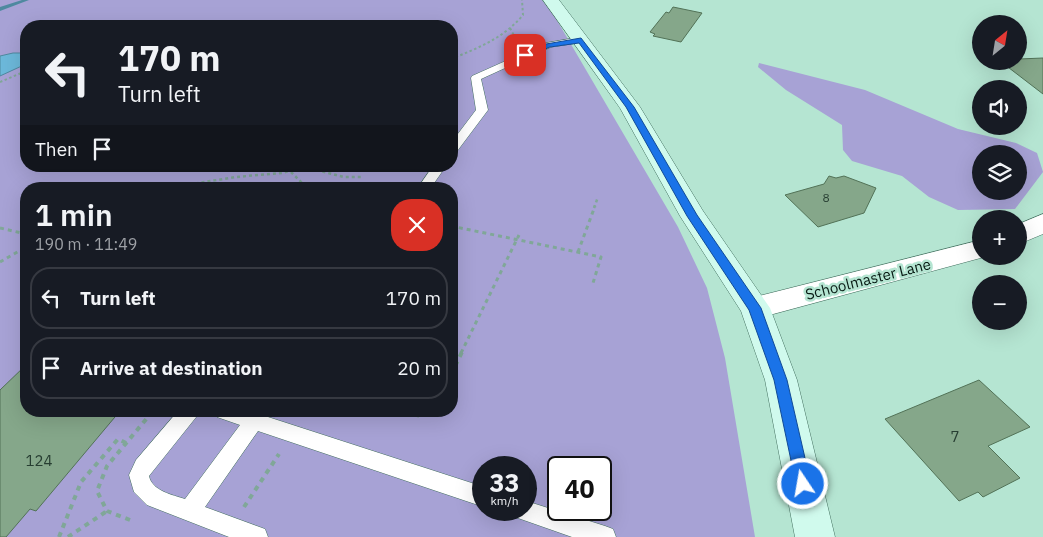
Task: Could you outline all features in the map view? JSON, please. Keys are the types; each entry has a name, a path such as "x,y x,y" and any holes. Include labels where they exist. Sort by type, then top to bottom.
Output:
{"street":[{"path":"551,0 630,107 693,216 755,308 780,380 815,537"},
{"path":"1027,231 1043,223"},
{"name":"Schoolmaster Lane","path":"755,308 972,252"}],"lane":[{"path":"458,142 482,110 476,78 549,45 581,40"},
{"path":"184,417 143,467 139,481 154,498 257,537"},
{"path":"189,512 256,417"},
{"path":"259,417 292,435 472,493"},
{"path":"537,515 605,537"}],"path":[{"path":"458,56 483,45 514,25 523,15 522,0"},
{"path":"0,82 20,74"},
{"path":"211,182 283,172"},
{"path":"291,172 301,182"},
{"path":"323,172 344,178 363,177"},
{"path":"578,252 598,197"},
{"path":"0,228 20,233"},
{"path":"458,228 601,257 593,283"},
{"path":"458,360 519,235"},
{"path":"0,262 20,250"},
{"path":"231,527 292,435"},
{"path":"59,537 81,482 118,439 126,443"},
{"path":"68,537 107,511"}],"shaded area":[{"path":"0,0 542,0 555,17 678,227 707,288 725,358 755,537 0,537"},
{"path":"759,63 865,90 958,129 972,132 972,135 983,135 1016,143 1020,145 972,145 972,200 1022,200 1015,209 958,210 929,197 902,176 852,161 843,150 842,125 786,90 758,67"},
{"path":"1027,148 1037,153 1043,172 1027,193"}],"water":[{"path":"20,53 20,67 0,76 0,56"}],"building":[{"path":"673,7 702,13 681,42 653,36 655,34 650,32 666,12 669,13"},
{"path":"1043,58 1043,94 1012,70 1028,70 1028,59"},
{"path":"829,176 836,178 844,176 876,188 864,213 818,227 785,195 824,184"},
{"path":"20,371 20,417 115,417 36,511 30,509 6,537 0,537 0,390"},
{"path":"979,380 1030,427 988,446 1020,478 983,497 978,492 959,501 885,419"}],"waterway":[{"path":"0,9 27,0"}],"route":[{"path":"525,55 549,45 581,40 630,107 693,216 755,308 780,380 803,484"}]}
